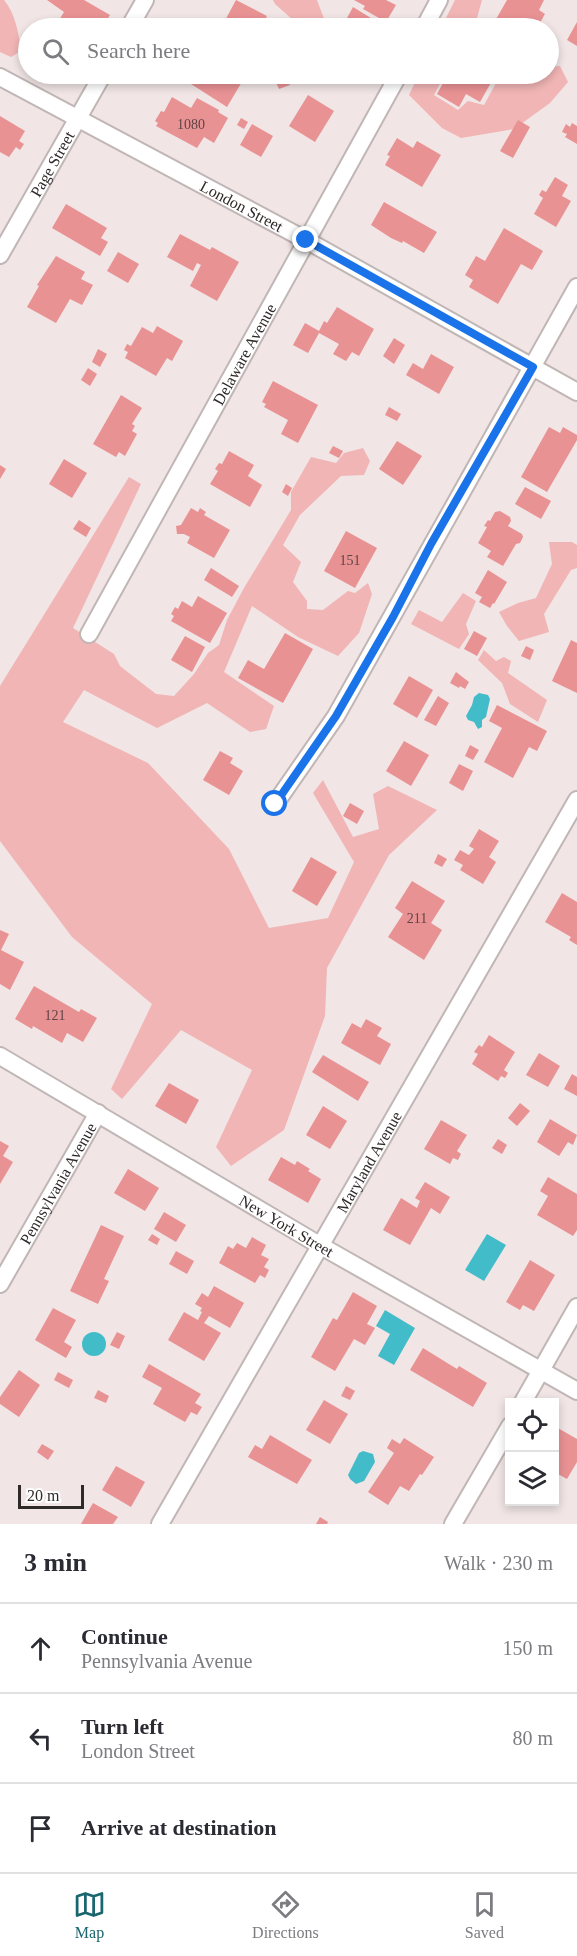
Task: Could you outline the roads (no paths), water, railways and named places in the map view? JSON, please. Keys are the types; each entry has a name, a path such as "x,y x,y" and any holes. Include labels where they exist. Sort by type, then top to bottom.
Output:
{"street":[{"path":"135,18 146,0"},
{"path":"429,18 439,0"},
{"name":"London Street","path":"0,78 306,240 577,392"},
{"name":"Page Street","path":"0,255 98,84"},
{"name":"Delaware Avenue","path":"89,634 393,84"},
{"path":"275,804 336,716 577,287"},
{"name":"Maryland Avenue","path":"160,1524 577,800"},
{"name":"New York Street","path":"0,1056 321,1246 577,1391"},
{"name":"Pennsylvania Avenue","path":"0,1284 98,1113"},
{"path":"525,1398 577,1307"},
{"path":"453,1524 505,1434"}],"water":[{"path":"479,693 488,695 490,699 486,717 482,720 482,727 478,729 474,722 468,720 466,716 474,697"},
{"path":"487,1234 506,1245 484,1281 465,1270"},
{"path":"385,1310 415,1328 394,1365 378,1356 390,1334 376,1326"},
{"path":"94,1332 103,1335 106,1344 103,1353 94,1356 85,1353 82,1344 85,1335"},
{"path":"363,1451 373,1454 375,1462 364,1481 356,1484 348,1475 359,1453"}]}
